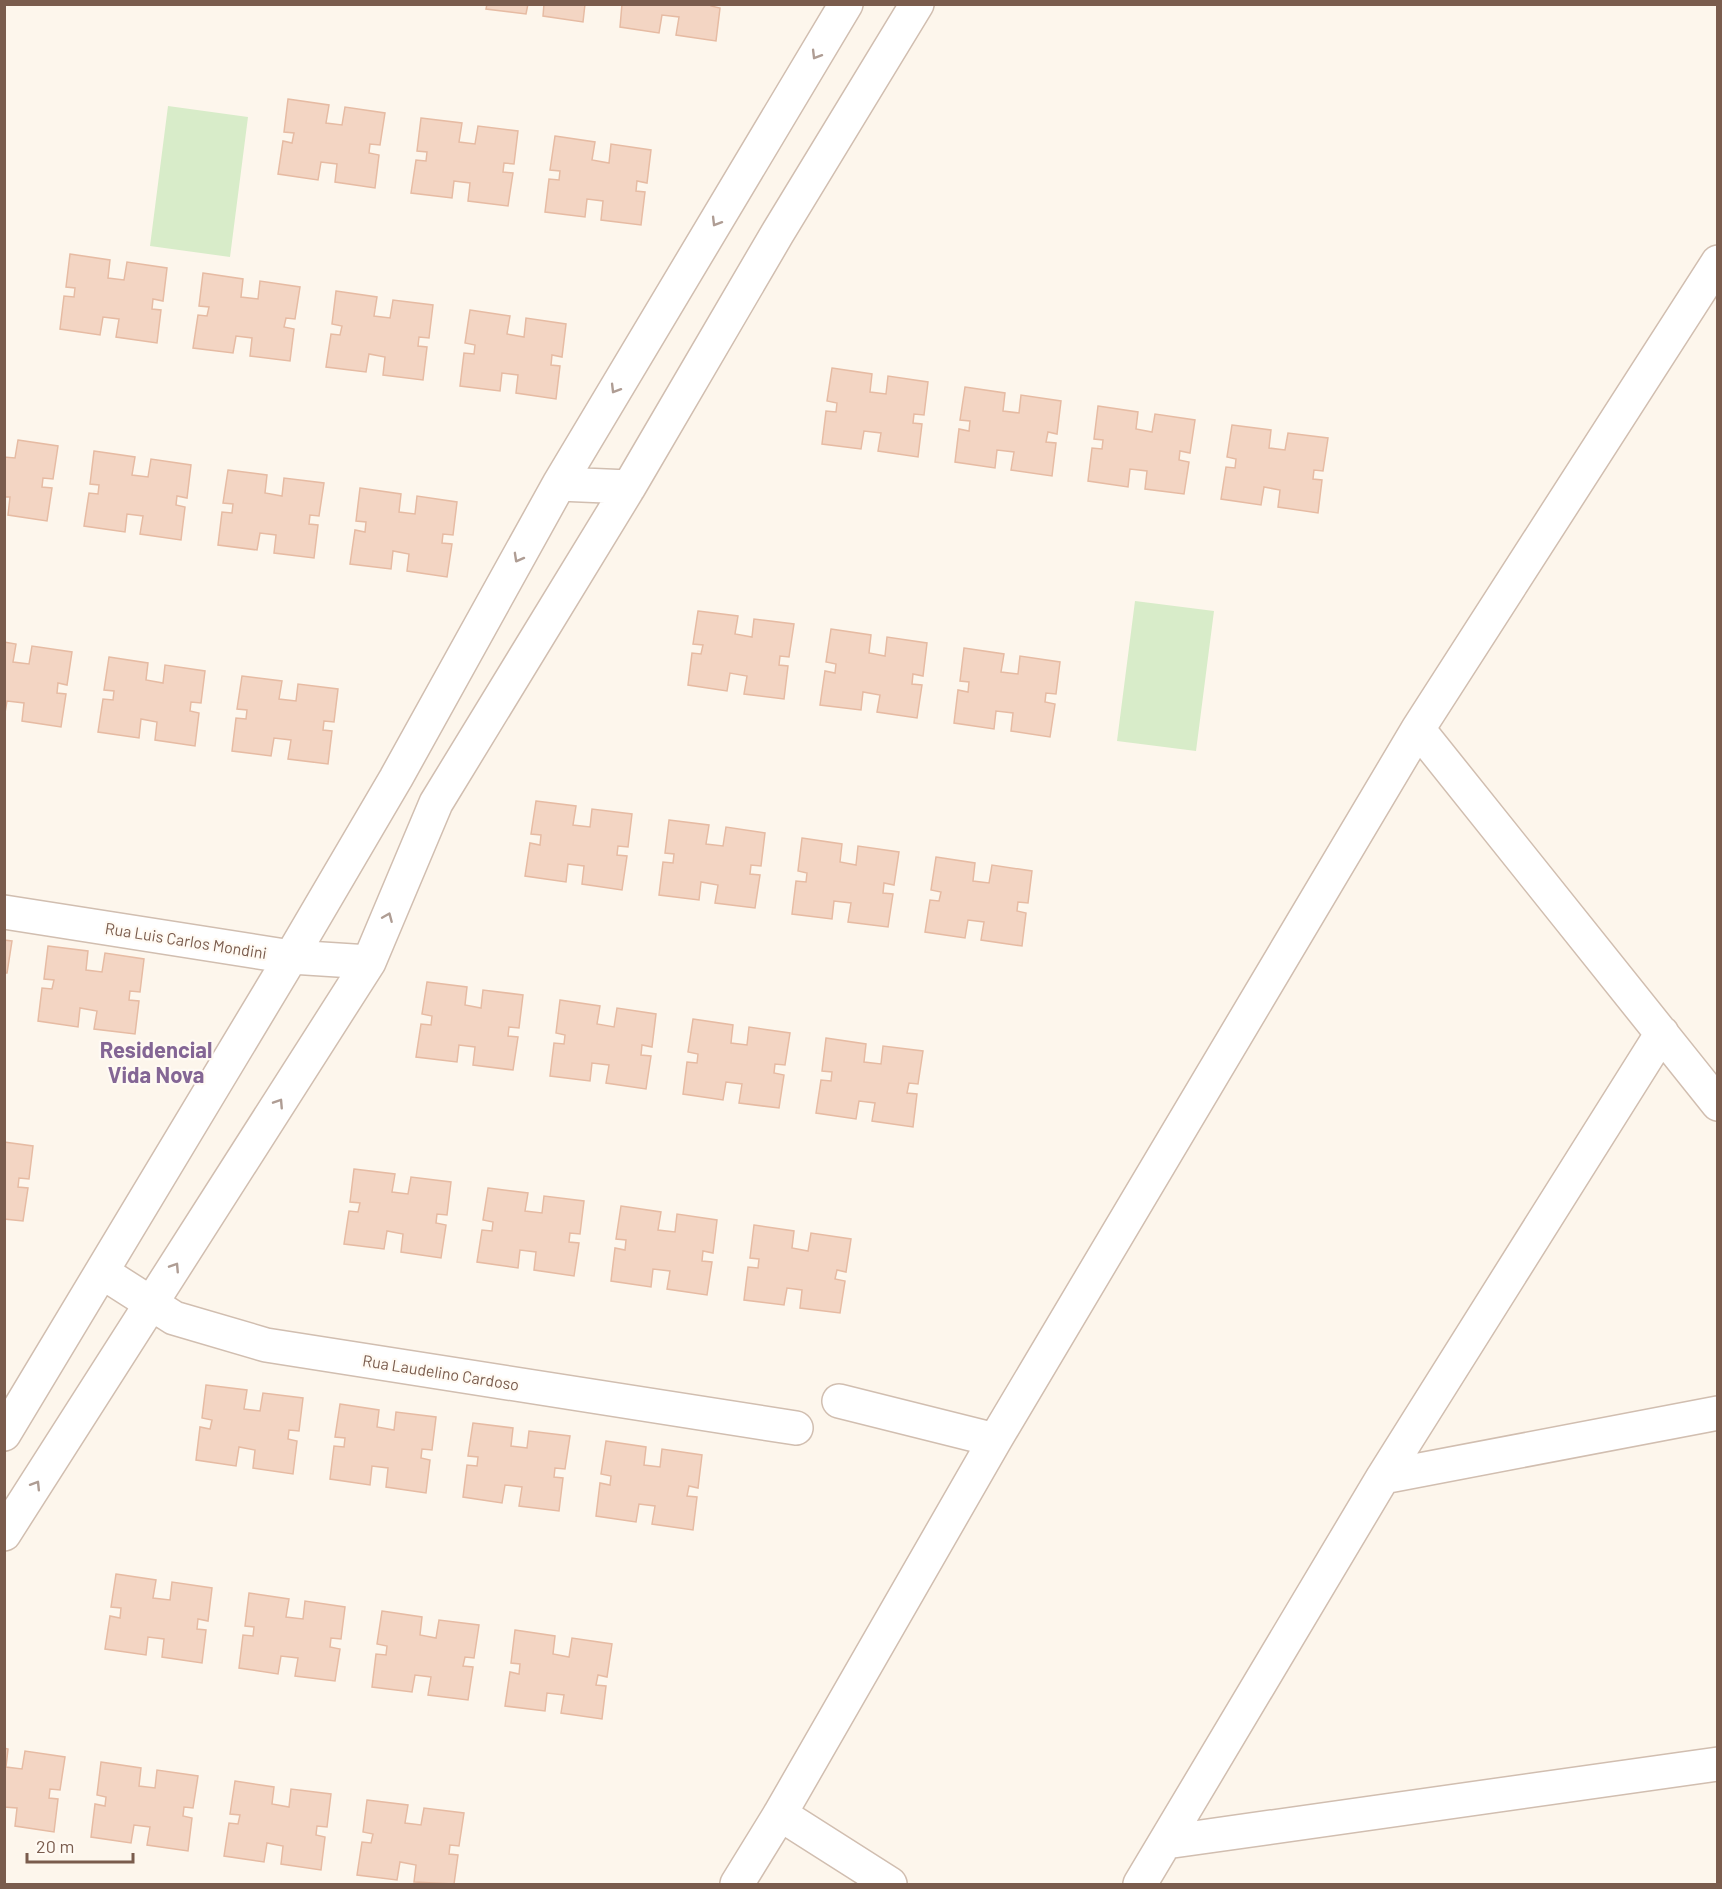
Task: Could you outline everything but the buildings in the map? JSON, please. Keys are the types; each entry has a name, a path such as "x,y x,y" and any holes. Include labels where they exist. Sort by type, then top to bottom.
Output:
{"street":[{"path":"4,1434 291,957 396,778 559,484 846,4"},
{"path":"4,1534 369,962 436,803 629,487 777,234 917,4"},
{"path":"737,1884 780,1814 995,1440 1418,729 1718,262"},
{"path":"559,484 629,487"},
{"path":"1418,729 1718,1104"},
{"name":"Rua Luis Carlos Mondini","path":"4,912 291,957 369,962"},
{"path":"1140,1884 1383,1477 1662,1033"},
{"name":"Rua Laudelino Cardoso","path":"102,1272 174,1318 266,1345 796,1428"},
{"path":"839,1401 995,1440"},
{"path":"1383,1477 1718,1413"},
{"path":"1166,1842 1718,1764"},
{"path":"780,1814 890,1884"}],"green space":[{"path":"168,106 248,117 230,257 150,246"},
{"path":"1135,601 1214,611 1196,751 1117,741"}],"district":[{"name":"Residencial Vida Nova","path":"156,1062"}]}
